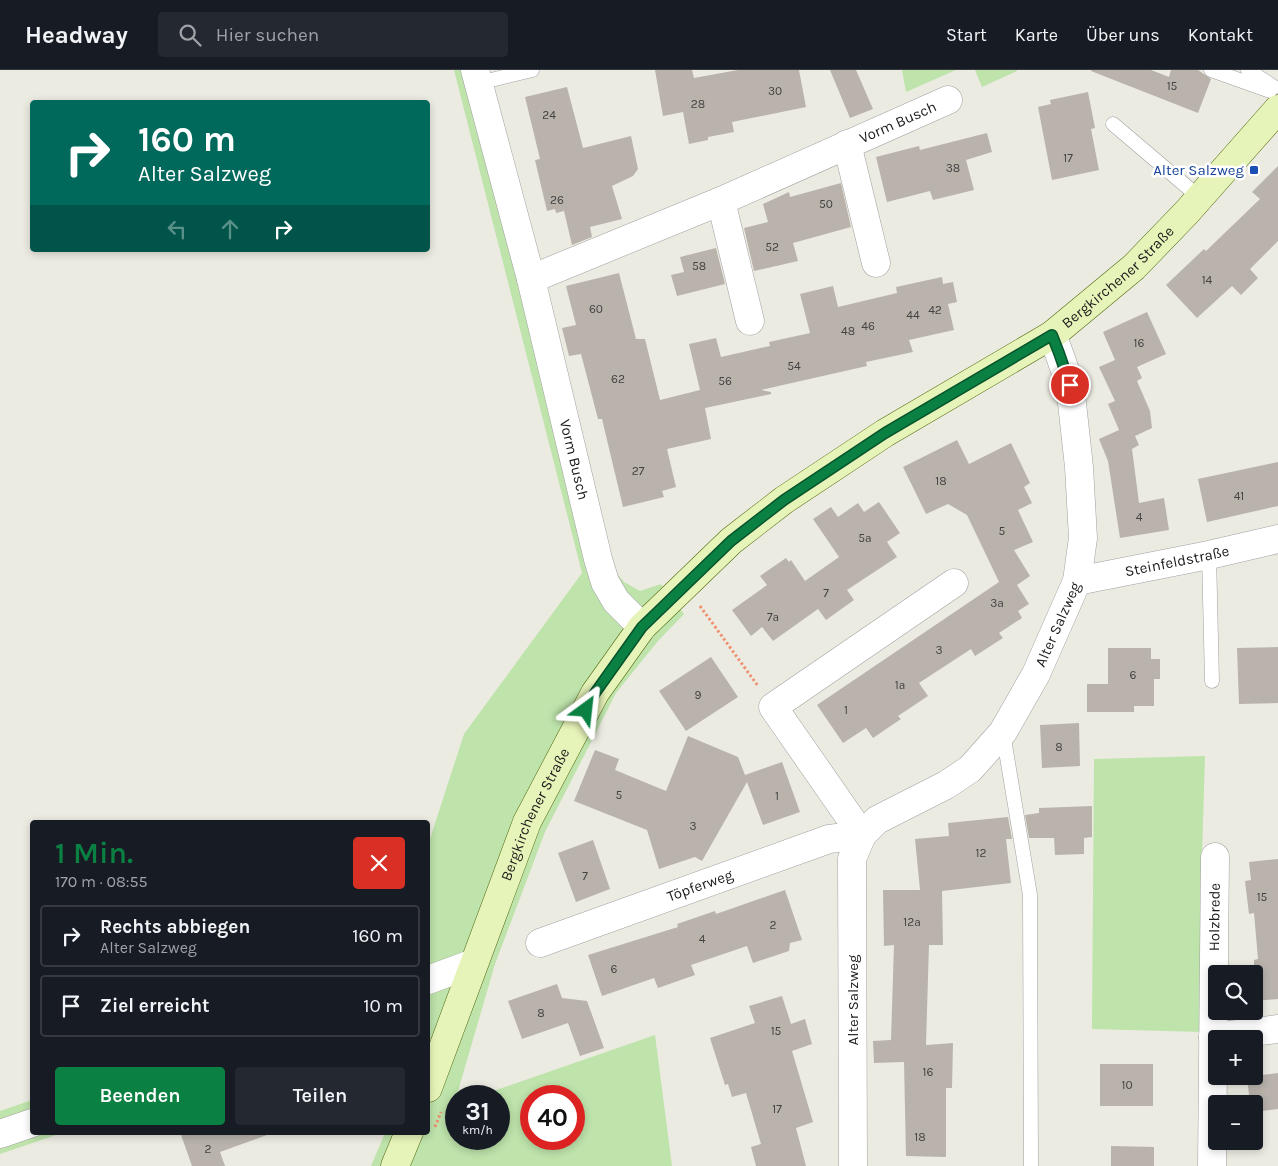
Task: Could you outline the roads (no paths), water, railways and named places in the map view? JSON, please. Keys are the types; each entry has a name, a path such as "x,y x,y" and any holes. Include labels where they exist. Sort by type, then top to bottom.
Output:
{"street":[{"name":"Vorm Busch","path":"477,76 531,280 605,582 616,601 642,627"},
{"name":"Bergkirchener Straße","path":"435,1098 474,963 527,822 595,693 642,627 731,541 784,500 885,433 1052,335 1134,267 1187,212 1275,97"},
{"name":"Vorm Busch","path":"531,280 721,200 948,100"},
{"name":"Vorm Busch","path":"847,144 876,263"},
{"path":"721,200 750,321"},
{"name":"Alter Salzweg","path":"853,1166 852,859 862,835 877,820 946,784 970,768 1003,732 1036,674 1077,581 1083,538 1079,467 1070,385 1052,335"},
{"name":"Steinfeldstraße","path":"1077,581 1209,556 1278,539"},
{"path":"862,835 773,707 954,583"},
{"name":"Töpferweg","path":"540,943 829,839 862,835"},
{"name":"Holzbrede","path":"1213,1030 1215,857"},
{"path":"430,979 474,963"},
{"path":"1263,1031 1278,1029"},
{"name":"Holzbrede","path":"1212,1166 1213,1085"},
{"path":"0,1134 30,1124"},
{"path":"395,1166 419,1135"}],"lane":[{"path":"477,76 532,70"},
{"path":"1211,70 1275,97"},
{"path":"1248,70 1275,97"},
{"path":"1113,124 1199,196"},
{"path":"1209,556 1212,681"},
{"path":"1003,732 1030,895 1031,1166"}],"place":[{"name":"Alter Salzweg","path":"1254,170"}]}
